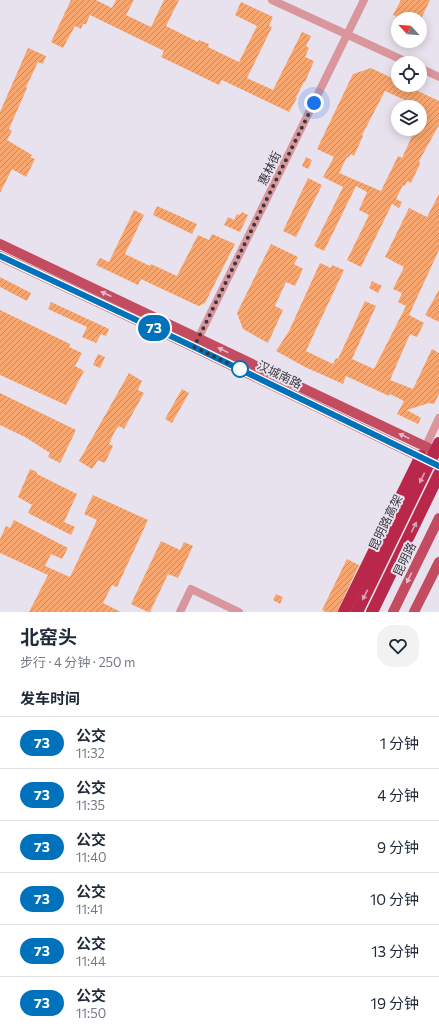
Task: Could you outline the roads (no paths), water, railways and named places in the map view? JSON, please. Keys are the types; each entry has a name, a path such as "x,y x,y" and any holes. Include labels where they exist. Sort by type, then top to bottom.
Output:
{"highway":[{"name":"昆明路高架","path":"357,612 439,443"},
{"path":"344,612 423,452"},
{"path":"372,612 439,474"}],"main road":[{"name":"汉城南路","path":"0,244 423,452 439,466"},
{"name":"汉城南路","path":"0,256 197,342"},
{"name":"汉城南路","path":"423,452 439,453"},
{"name":"昆明路","path":"393,612 439,518"},
{"path":"414,612 439,562"}],"street":[{"path":"272,0 394,56"},
{"name":"惠林街","path":"197,342 364,0"},
{"path":"427,71 439,77"},
{"path":"423,452 439,418"},
{"path":"180,612 191,589 239,612"}]}
